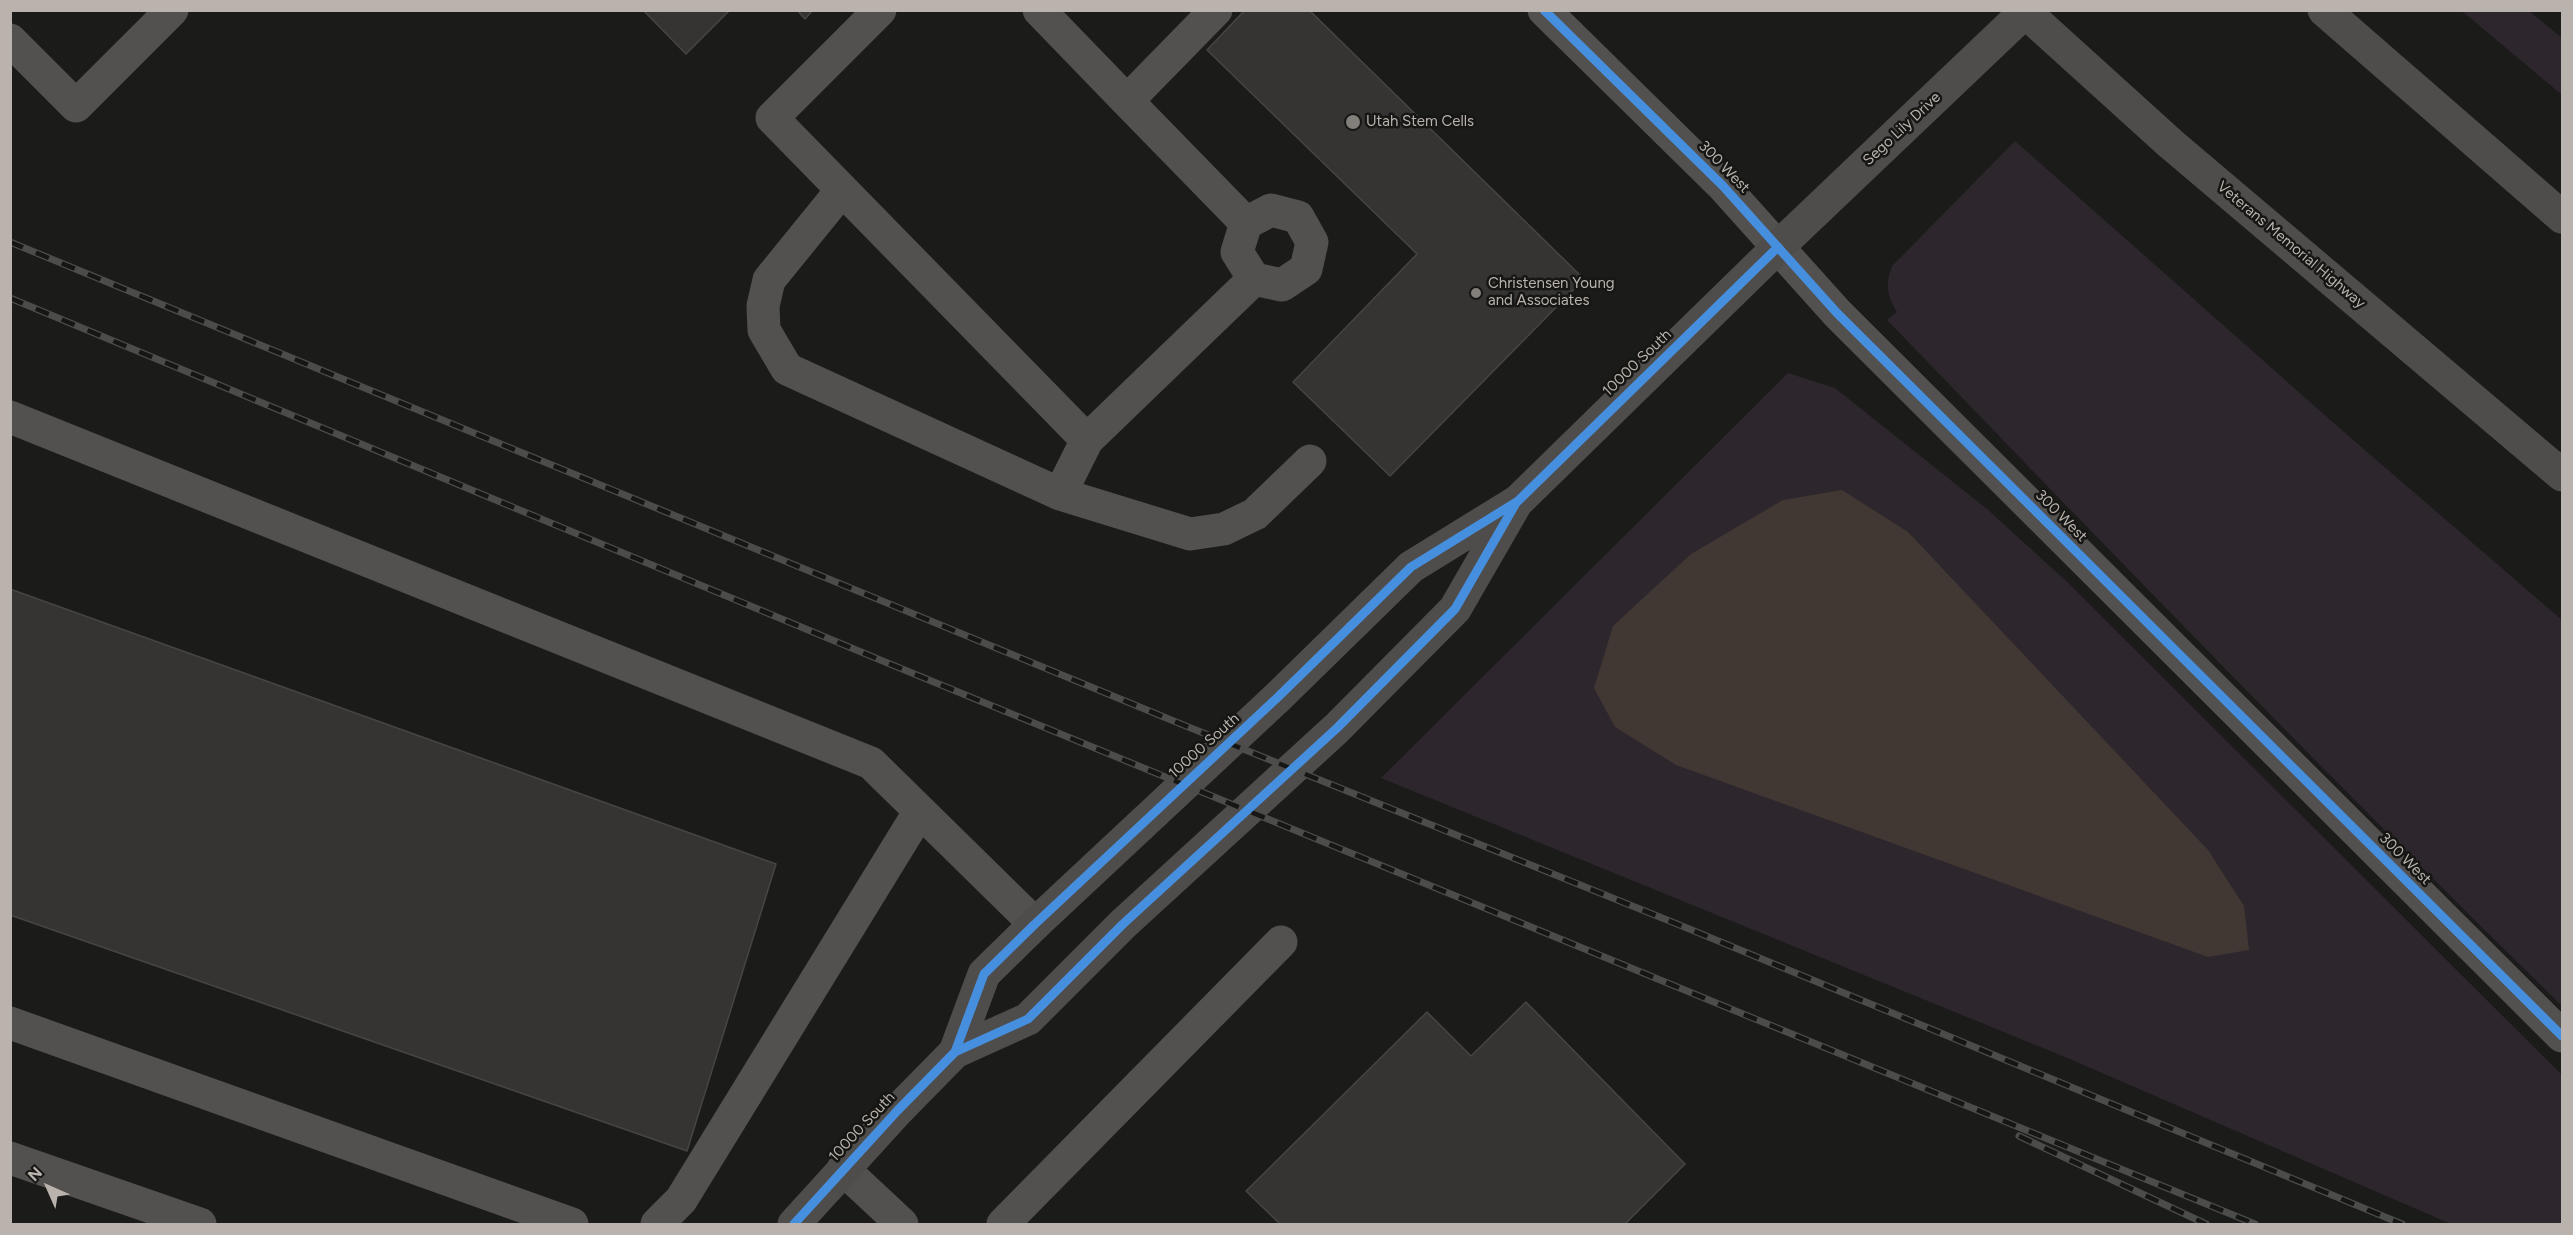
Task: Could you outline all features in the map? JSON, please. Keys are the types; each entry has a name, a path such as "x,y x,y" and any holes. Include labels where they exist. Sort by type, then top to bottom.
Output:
{"main road":[{"name":"Sego Lily Drive","path":"1778,247 2025,10"},
{"name":"Veterans Memorial Highway","path":"2025,10 2171,144 2562,476"},
{"path":"2324,10 2562,217"},
{"name":"10000 South","path":"955,1052 984,974 1035,924 1278,698 1411,567 1518,501 1778,247"},
{"name":"10000 South","path":"794,1224 843,1169 955,1052 1028,1019 1123,924 1311,753 1455,609 1518,501"}],"street":[{"path":"10,40 76,106 172,10"},
{"path":"880,10 772,118 1087,440"},
{"path":"1039,10 1246,223"},
{"path":"1127,101 1216,10"},
{"name":"300 West","path":"1545,10 1723,186 1837,313 2562,1036"},
{"path":"842,190 769,280 763,306 764,330 787,369 1060,494 1190,534 1224,529 1255,514 1310,461"},
{"path":"1271,210 1298,217 1312,242 1306,269 1282,285 1254,279 1237,252 1246,223 1271,210"},
{"path":"1060,494 1087,440 1254,279"},
{"path":"10,417 871,763 1035,924"},
{"path":"657,1224 688,1190 920,811"},
{"path":"1003,1224 1281,942"},
{"path":"10,1023 572,1224"},
{"path":"10,1158 200,1224"},
{"path":"843,1169 902,1224"}],"shaded area":[{"path":"2462,11 2529,11 2562,38 2562,95"},
{"path":"2015,141 2344,432 2562,620 2562,1006 2138,580 1887,320 1897,312 1888,290 1888,279 1892,266"},
{"path":"1788,373 1835,388 1987,509 2065,580 2562,1075 2562,1224 2451,1224 2065,1057 1381,778"},
{"path":"1842,490 1908,532 2208,850 2244,906 2249,950 2208,957 1676,765 1615,727 1594,688 1613,626 1691,554 1783,500"}],"building":[{"path":"643,10 730,10 686,54"},
{"path":"797,10 813,10 805,19"},
{"path":"1245,10 1309,10 1584,279 1390,476 1293,382 1417,254 1207,50"},
{"path":"10,589 776,864 687,1151 10,915"},
{"path":"1526,1002 1685,1164 1625,1224 1280,1224 1246,1191 1427,1012 1471,1056"}],"railway":[{"path":"10,242 1181,724 1687,928 2402,1224"},
{"path":"10,298 890,664 2255,1224"},
{"path":"2019,1136 2206,1224"}],"cycle path":[{"path":"1544,10 1723,186 1837,313 2562,1036"},
{"path":"955,1052 984,974 1035,924 1278,697 1411,567 1518,501 1778,247"},
{"path":"794,1224 898,1110 955,1052 1028,1019 1123,924 1337,728 1455,609 1516,503"}],"place":[{"name":"Utah Stem Cells","path":"1353,122"},
{"name":"Christensen Young and Associates","path":"1476,293"}]}
